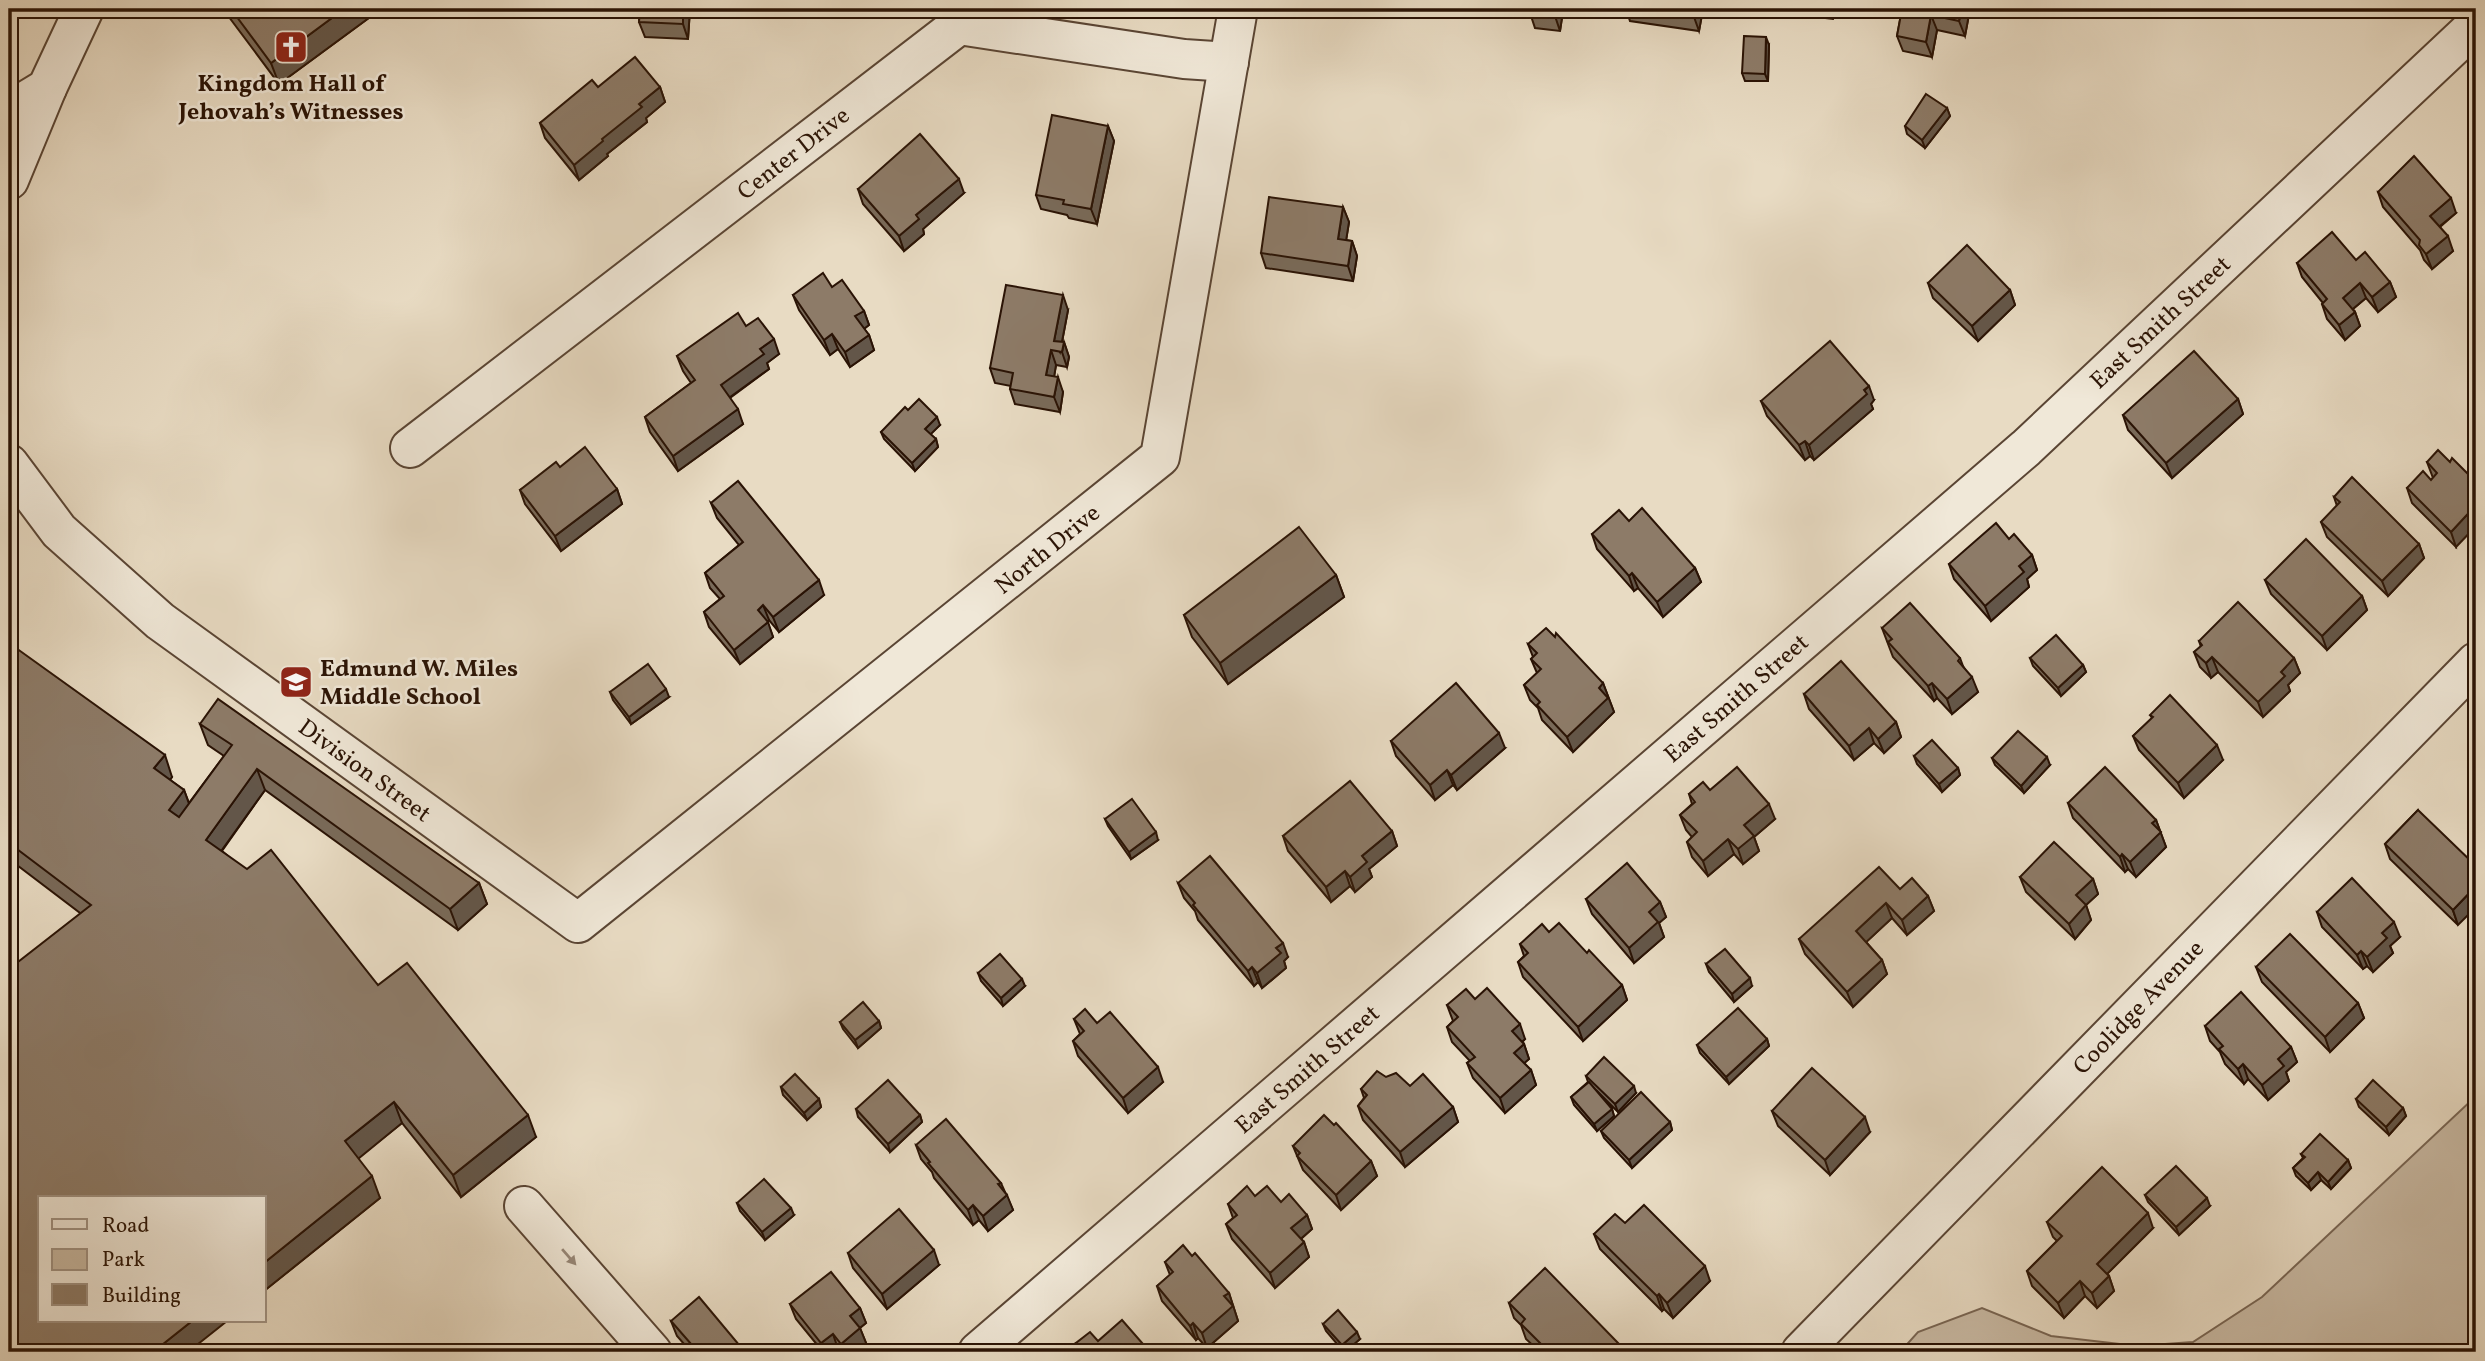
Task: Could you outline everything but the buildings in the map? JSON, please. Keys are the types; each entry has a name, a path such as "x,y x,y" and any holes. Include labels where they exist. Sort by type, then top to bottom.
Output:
{"street":[{"path":"9,180 47,88 84,9"},
{"name":"North Drive","path":"578,923 1160,457 1238,9"},
{"name":"Center Drive","path":"410,447 959,25 1184,59 1229,62"},
{"name":"East Smith Street","path":"978,1352 2026,448 2476,25"},
{"path":"9,111 47,88"},
{"name":"Division Street","path":"9,464 59,531 160,621 578,923"},
{"name":"Coolidge Avenue","path":"1801,1352 2476,662"},
{"path":"524,1206 652,1352"}],"green space":[{"path":"2476,1096 2476,1352 1900,1352 1918,1332 1982,1308 2051,1336 2137,1346 2193,1342 2262,1297"}],"place":[{"name":"Kingdom Hall of Jehovah’s Witnesses","path":"291,47"},
{"name":"Edmund W. Miles Middle School","path":"296,682"}]}
